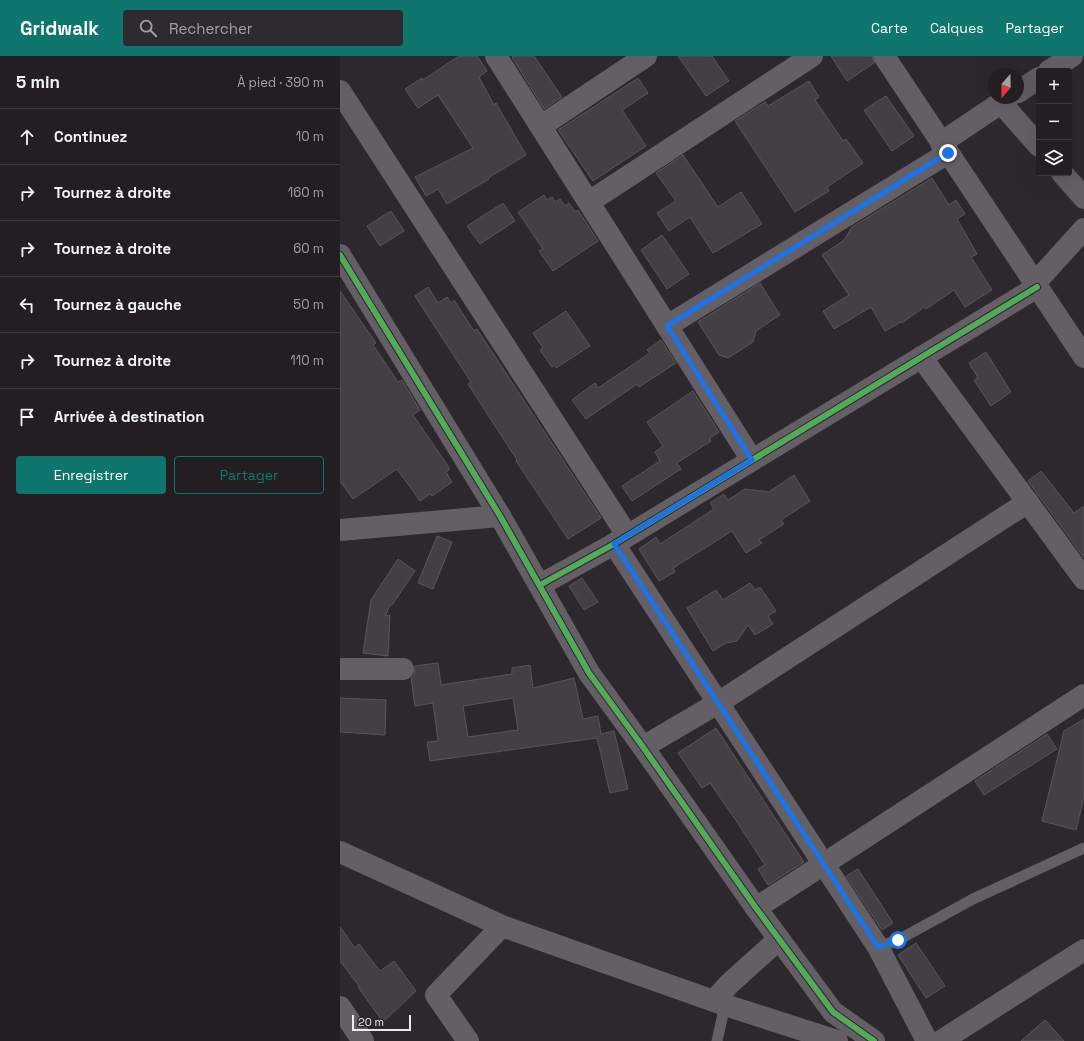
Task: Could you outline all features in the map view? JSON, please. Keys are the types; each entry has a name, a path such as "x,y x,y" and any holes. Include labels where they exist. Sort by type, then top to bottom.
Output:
{"street":[{"path":"496,56 752,460"},
{"path":"540,126 646,56"},
{"path":"589,202 812,56"},
{"path":"884,56 1084,357"},
{"path":"1054,68 1072,56"},
{"path":"1024,88 1036,80"},
{"path":"340,91 621,540 718,703 878,947 927,1041"},
{"path":"667,326 945,148 1000,104"},
{"path":"1013,104 1036,141"},
{"path":"1065,176 1084,198"},
{"path":"540,585 621,540 1036,285 1084,229"},
{"path":"340,255 500,516 589,673 756,908 833,1012 874,1041"},
{"path":"921,357 1084,579"},
{"path":"643,747 718,703 1028,502"},
{"path":"340,530 500,516"},
{"path":"340,668 403,669"},
{"path":"756,908 1084,695"},
{"path":"340,852 502,926 837,1041"},
{"path":"468,1041 436,995 502,926"},
{"path":"720,1002 728,985 779,939"},
{"path":"941,1041 1084,950"},
{"path":"340,1007 363,1041"}],"lane":[{"path":"878,947 898,940 973,899 1084,848"},
{"path":"717,1041 720,1002"}],"building":[{"path":"459,56 477,56 487,71 479,77 494,105 496,103 526,155 447,204 438,189 426,196 415,177 473,148 438,95 418,108 405,89 422,78 423,80"},
{"path":"534,56 562,97 544,109 512,57"},
{"path":"678,56 712,56 729,81 706,96"},
{"path":"831,56 872,56 874,63 847,81"},
{"path":"638,78 648,93 622,110 646,146 593,181 558,130"},
{"path":"809,81 819,97 815,100 843,141 846,139 863,163 827,187 829,191 795,212 735,121 765,102 768,106"},
{"path":"886,96 914,136 892,151 864,110"},
{"path":"683,155 718,207 741,192 762,224 713,253 690,217 669,231 657,213 676,201 656,173"},
{"path":"932,178 949,205 956,200 965,214 957,219 977,254 971,257 992,290 965,307 954,290 926,309 924,307 902,323 901,322 885,331 871,307 834,329 823,311 849,295 822,255 844,240 852,227"},
{"path":"544,195 547,200 552,197 555,202 560,199 565,206 569,203 575,212 578,210 598,241 553,271 539,251 543,249 518,212"},
{"path":"503,203 515,221 480,244 467,226"},
{"path":"391,211 404,231 380,246 367,226"},
{"path":"662,235 689,274 667,289 641,250"},
{"path":"760,283 780,315 756,331 753,342 728,358 719,355 698,322"},
{"path":"428,287 438,303 447,297 451,303 454,300 474,331 477,329 601,518 568,539 516,461 517,460 468,384 471,382 415,296"},
{"path":"340,291 376,343 373,345 398,382 402,380 420,410 413,415 450,469 446,472 452,482 432,496 430,494 420,501 397,469 353,499 340,481"},
{"path":"566,311 590,346 556,368 554,365 552,367 540,350 543,348 533,333"},
{"path":"661,340 676,363 639,387 637,384 586,419 572,400 595,383 598,388 650,353 647,350"},
{"path":"986,352 1011,392 991,406 974,380 978,378 969,363"},
{"path":"693,391 719,432 710,438 711,441 677,463 681,469 632,501 622,486 660,461 655,452 663,446 647,422"},
{"path":"1041,471 1074,513 1084,506 1084,558 1028,481"},
{"path":"794,475 810,501 781,520 784,524 759,540 762,543 746,553 732,531 673,568 675,572 659,581 639,549 656,537 660,544 714,509 710,503 724,494 728,500 745,489 769,492"},
{"path":"437,536 452,542 433,589 418,583"},
{"path":"398,559 415,571 392,605 390,605 385,616 390,615 388,656 363,653 371,600"},
{"path":"582,578 598,602 584,610 569,586"},
{"path":"750,583 755,590 760,587 776,611 768,616 773,624 755,635 748,625 737,641 726,643 713,651 687,608 716,590 723,600"},
{"path":"438,663 441,685 512,674 512,668 530,665 533,688 574,678 583,719 598,716 601,734 614,731 628,789 610,793 597,738 430,761 427,742 438,741 433,703 415,706 411,678 414,675 415,666","holes":["513,698 518,730 468,737 463,706"]},
{"path":"340,698 386,700 385,735 340,732"},
{"path":"1084,719 1084,797 1076,830 1042,821 1064,731"},
{"path":"716,728 804,862 768,885 758,869 765,865 735,819 710,783 702,788 678,753"},
{"path":"1047,734 1057,749 984,795 975,781"},
{"path":"858,869 893,923 882,930 846,876"},
{"path":"340,927 355,948 359,944 380,971 394,961 416,991 383,1022 340,961"},
{"path":"916,943 945,986 926,998 898,955"},
{"path":"1045,1020 1064,1041 1021,1041"}],"cycle path":[{"path":"340,255 500,516 589,673 756,908 833,1012 874,1041"},
{"path":"540,585 614,544 1037,287"}],"route":[{"path":"898,940 878,947 614,544 752,460 667,326 948,153"}]}
